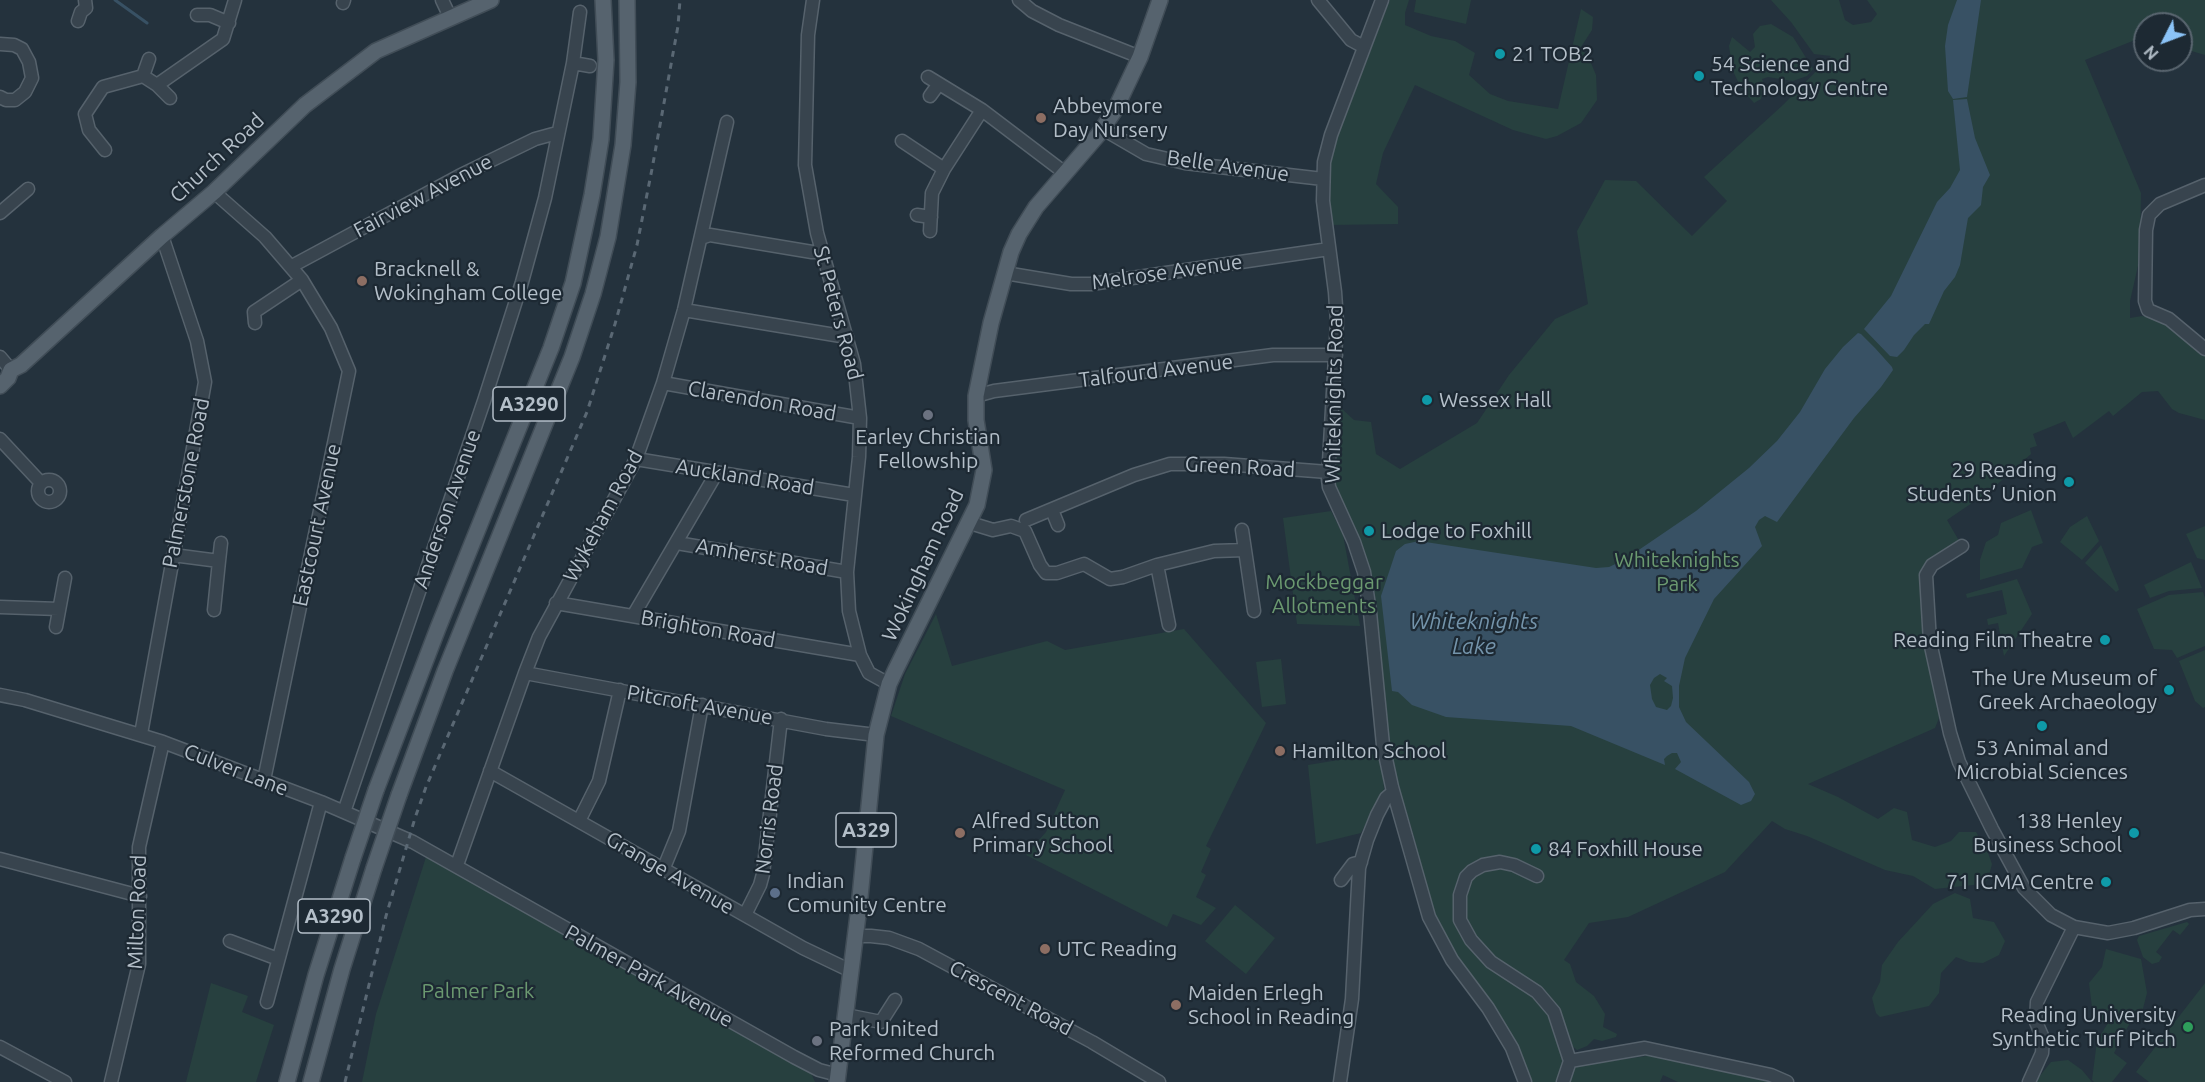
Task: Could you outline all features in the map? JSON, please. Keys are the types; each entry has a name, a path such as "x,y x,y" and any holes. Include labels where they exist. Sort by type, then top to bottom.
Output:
{"main road":[{"name":"Church Road","path":"0,386 8,378 11,369 21,365 162,236 214,192 305,105 376,51 488,0"},
{"name":"A3290","path":"287,1082 316,975 376,790 438,628 552,348 570,292 585,231 601,139 606,60 603,0"},
{"name":"A3290","path":"311,1082 342,969 399,795 441,682 572,357 593,294 612,218 623,145 628,82 627,0"},
{"name":"Wokingham Road","path":"838,1078 876,735 889,684 978,505 984,470 976,420 976,396 991,323 1005,273 1019,234 1036,207 1103,129 1125,93 1160,0"}],"street":[{"path":"158,85 223,39 235,0"},
{"path":"442,0 450,17"},
{"name":"St Peters Road","path":"813,0 808,35 805,165 822,252 854,364 860,418 859,457 847,572 849,611 860,655 869,674 889,684"},
{"path":"1019,0 1032,11 1059,26 1140,57"},
{"path":"1318,0 1351,40 1364,47"},
{"name":"Whiteknights Road","path":"1382,0 1331,135 1324,162 1323,201 1335,292 1336,355 1329,487 1354,542 1364,572 1383,745 1393,792 1429,917 1452,960 1488,1008 1512,1048 1525,1082"},
{"path":"78,21 81,12 87,8"},
{"name":"Anderson Avenue","path":"344,812 519,293 545,198 573,63 580,12"},
{"path":"197,15 210,15 229,23"},
{"path":"0,44 14,45 22,50 29,62 32,78 25,92 15,100 0,97"},
{"path":"143,76 149,59"},
{"path":"573,63 590,66"},
{"path":"98,148 89,130 85,114 103,87 143,76 158,85 170,98"},
{"path":"930,96 933,81 982,110 1065,174"},
{"path":"930,231 932,193 982,110"},
{"name":"Wykeham Road","path":"460,867 461,851 525,673 556,603 636,459 663,383 684,310 727,122"},
{"name":"Belle Avenue","path":"1103,129 1146,154 1185,163 1323,179"},
{"name":"Fairview Avenue","path":"292,266 470,170 535,139 557,133"},
{"path":"902,141 944,170"},
{"path":"2205,185 2160,204 2147,218 2145,301 2148,310 2169,319 2205,349"},
{"path":"0,213 16,207 28,189"},
{"name":"Eastcourt Avenue","path":"214,192 265,237 303,280 331,328 349,371 264,780"},
{"path":"917,215 931,217"},
{"path":"702,238 710,235 822,252"},
{"name":"Palmerstone Road","path":"141,734 205,382 197,341 162,236"},
{"name":"Melrose Avenue","path":"1005,273 1071,284 1091,284 1329,249"},
{"path":"255,323 254,312 303,280"},
{"path":"684,310 847,337"},
{"name":"Talfourd Avenue","path":"976,396 994,391 1274,355 1336,355"},
{"path":"0,357 11,369"},
{"name":"Clarendon Road","path":"663,383 860,418"},
{"path":"0,439 41,483"},
{"name":"Auckland Road","path":"636,459 854,495"},
{"name":"Green Road","path":"1026,520 1134,475 1170,464 1224,464 1328,472"},
{"path":"633,616 716,474"},
{"path":"1052,510 1058,525"},
{"path":"970,523 993,530 1011,526 1025,531 1046,573 1057,573 1084,564 1110,579 1117,579 1157,565 1214,551 1245,550"},
{"path":"1242,530 1254,611"},
{"path":"214,610 221,543"},
{"name":"Amherst Road","path":"676,543 847,572"},
{"path":"1962,546 1932,565 1926,575 1930,642 1950,733 1969,783 2024,888 2051,915 2074,927 2108,933 2134,928 2190,910 2205,909"},
{"path":"173,555 219,561"},
{"path":"1157,565 1169,625"},
{"path":"56,627 65,578"},
{"name":"Brighton Road","path":"556,603 860,655"},
{"path":"0,607 59,609"},
{"name":"Pitcroft Avenue","path":"525,673 826,729 876,735"},
{"path":"579,821 599,781 620,690"},
{"name":"Culver Lane","path":"0,696 25,700 163,742 321,802 413,842 460,867"},
{"path":"663,870 679,831 702,705"},
{"name":"Norris Road","path":"745,915 760,885 762,874 780,719"},
{"name":"Milton Road","path":"111,1082 139,964 139,847 163,742"},
{"name":"Grange Avenue","path":"490,771 802,948 851,971"},
{"path":"1340,1082 1352,999 1356,895 1361,862 1366,840 1377,815 1386,798 1393,792"},
{"path":"267,1002 321,802"},
{"path":"0,859 140,896"},
{"path":"1341,880 1353,864 1361,862"},
{"path":"1537,876 1500,862 1483,865 1472,871 1466,877 1460,895 1460,920 1471,940 1491,962 1537,992 1554,1012 1570,1061 1563,1082"},
{"name":"Palmer Park Avenue","path":"460,867 794,1057 838,1078"},
{"path":"2029,1082 2042,1053 2043,1038 2036,1022 2037,1002 2074,927"},
{"name":"Crescent Road","path":"855,936 889,938 919,949 1092,1041 1159,1082"},
{"path":"230,941 278,959"},
{"path":"846,1016 881,1022 895,1000"},
{"path":"0,1047 65,1082"},
{"path":"1570,1061 1645,1047 1771,1076 1787,1082"}],"green space":[{"path":"1390,0 1409,0 1405,13 1405,25 1431,36 1455,41 1475,53 1469,75 1490,94 1508,101 1558,109 1581,9 1593,17 1592,30 1581,47 1596,75 1597,100 1581,123 1557,136 1546,139 1513,130 1415,85 1383,153 1376,184 1398,207 1398,224 1329,225 1331,153"},
{"path":"1416,0 1471,0 1466,24 1414,12"},
{"name":"Whiteknights Park","path":"1771,0 1839,0 1845,20 1853,25 1871,22 1877,14 1867,0 2205,0 2205,55 2193,52 2193,12 2133,12 2133,41 2085,60 2141,193 2140,257 2130,301 2130,318 2142,316 2156,318 2168,324 2205,355 2205,420 2172,409 2158,391 2142,392 2113,416 2109,411 2073,438 2065,421 2033,434 2037,446 2030,448 2031,454 1991,490 1947,520 1962,546 1926,575 1941,713 1935,728 1808,784 1878,819 1894,808 1907,812 1912,840 1935,847 1951,841 1959,832 1976,832 1992,864 1988,879 1983,884 1935,889 1913,876 1885,870 1807,836 1785,829 1772,821 1725,872 1628,917 1589,923 1564,960 1570,964 1576,982 1594,996 1605,1014 1603,1027 1617,1034 1616,1037 1602,1041 1594,1039 1587,1046 1577,1050 1569,1043 1563,1082 1529,1082 1455,959 1427,899 1428,891 1412,830 1385,744 1370,596 1339,504 1331,472 1341,408 1354,420 1371,422 1376,454 1400,469 1477,423 1509,375 1555,319 1588,304 1577,231 1605,180 1636,181 1692,236 1727,201 1704,177 1784,104 1831,56 1814,54 1791,22"},
{"path":"1771,24 1793,37 1813,69 1807,76 1793,81 1768,77 1762,79 1764,85 1761,99 1754,103 1741,88 1733,71 1729,46 1732,37 1750,52 1755,47 1753,34 1760,26"},
{"path":"2031,510 2043,543 2032,547 2022,568 1980,580 1980,560 1986,542 1998,535 2001,523"},
{"name":"Mockbeggar Allotments","path":"1331,511 1343,535 1360,626 1297,624 1283,518"},
{"path":"2087,516 2099,541 2082,560 2060,542 2070,527"},
{"path":"2205,526 2205,560 2197,558 2186,534"},
{"path":"2101,545 2118,586 2119,590 2116,592 2085,563"},
{"path":"2191,562 2202,588 2169,591 2150,598 2144,585"},
{"path":"2017,579 2032,614 2004,656 1998,623 1988,625 1987,619 2007,614 2002,590 1967,598 1966,594"},
{"path":"2203,592 2205,646 2177,658 2172,650 2154,649 2137,609 2169,595"},
{"path":"936,614 952,666 1047,641 1065,650 1184,629 1266,723 1206,846 1211,849 1201,872 1206,875 1196,897 1216,908 1201,925 1173,914 1167,927 1026,855 1046,832 1065,790 891,716 905,674"},
{"path":"2205,650 2205,707 2203,708 2195,701 2179,661"},
{"path":"1281,659 1286,704 1262,707 1256,662"},
{"path":"1381,753 1384,789 1361,833 1316,844 1308,765"},
{"name":"Palmer Park","path":"426,857 811,1073 815,1082 362,1082 376,1014"},
{"path":"1955,893 1970,899 1973,918 1994,922 2005,941 1999,955 1983,963 1969,962 1956,957 1941,973 1939,993 1929,1006 1880,1017 1876,1013 1872,998 1880,982 1882,965 1898,942 1933,904"},
{"path":"1235,905 1275,938 1246,974 1205,941"},
{"path":"2187,922 2189,924 2180,935 2173,930 2156,952 2162,957 2159,962 2152,964 2143,957 2137,940 2139,936"},
{"path":"2106,949 2141,959 2147,993 2140,1020 2133,1017 2114,1053 2127,1063 2112,1082 2094,1082 2092,1080 2097,1041 2108,1023 2093,1015 2089,983 2102,967"},
{"path":"211,983 248,996 242,1012 274,1025 256,1082 186,1082"},
{"name":"Reading University Synthetic Turf Pitch","path":"2205,983 2205,1082 2149,1082 2136,1072"},
{"path":"1654,1055 1690,1060 1722,1071 1785,1082 1678,1082 1663,1075 1660,1082 1568,1082 1574,1066"},
{"path":"2068,1060 2082,1070 2092,1082 2035,1082 2051,1062"}],"water":[{"path":"1957,0 1981,0 1967,97 1953,99 1948,91 1945,46 1948,25"},
{"path":"1967,99 1975,138 1990,175 1983,187 1981,205 1968,218 1960,265 1955,277 1944,291 1929,324 1925,324 1914,335 1897,357 1890,356 1864,329 1891,296 1937,202 1950,188 1960,170 1953,100"},
{"name":"Whiteknights Lake","path":"1858,333 1861,334 1893,370 1854,418 1777,522 1765,516 1759,520 1755,527 1762,546 1714,599 1685,658 1679,686 1679,707 1686,722 1749,782 1755,794 1751,801 1741,805 1675,769 1681,762 1677,753 1672,753 1664,759 1665,765 1571,726 1446,717 1412,705 1398,692 1392,691 1381,596 1396,551 1405,544 1419,541 1596,568 1609,567 1624,560 1696,511 1749,468 1777,441 1800,412 1825,369","holes":["1660,674 1667,678 1664,681 1672,686 1673,698 1667,710 1656,707 1650,685"]}],"waterway":[{"path":"115,0 147,23"}],"railway":[{"path":"345,1082 386,916 426,787 587,412 615,324 637,245 678,26 680,0"}],"place":[{"name":"21 TOB2","path":"1500,54"},
{"name":"54 Science and Technology Centre","path":"1699,76"},
{"name":"Abbeymore Day Nursery","path":"1041,118"},
{"name":"Bracknell & Wokingham College","path":"362,281"},
{"name":"Wessex Hall","path":"1427,400"},
{"name":"Earley Christian Fellowship","path":"928,415"},
{"name":"29 Reading Students’ Union","path":"2069,482"},
{"name":"Lodge to Foxhill","path":"1369,531"},
{"name":"Reading Film Theatre","path":"2105,640"},
{"name":"The Ure Museum of Greek Archaeology","path":"2169,690"},
{"name":"53 Animal and Microbial Sciences","path":"2042,726"},
{"name":"Hamilton School","path":"1280,751"},
{"name":"Alfred Sutton Primary School","path":"960,833"},
{"name":"138 Henley Business School","path":"2134,833"},
{"name":"84 Foxhill House","path":"1536,849"},
{"name":"71 ICMA Centre","path":"2106,882"},
{"name":"Indian Comunity Centre","path":"775,893"},
{"name":"UTC Reading","path":"1045,949"},
{"name":"Maiden Erlegh School in Reading","path":"1176,1005"},
{"name":"Reading University Synthetic Turf Pitch","path":"2188,1027"},
{"name":"Park United Reformed Church","path":"817,1041"}]}
